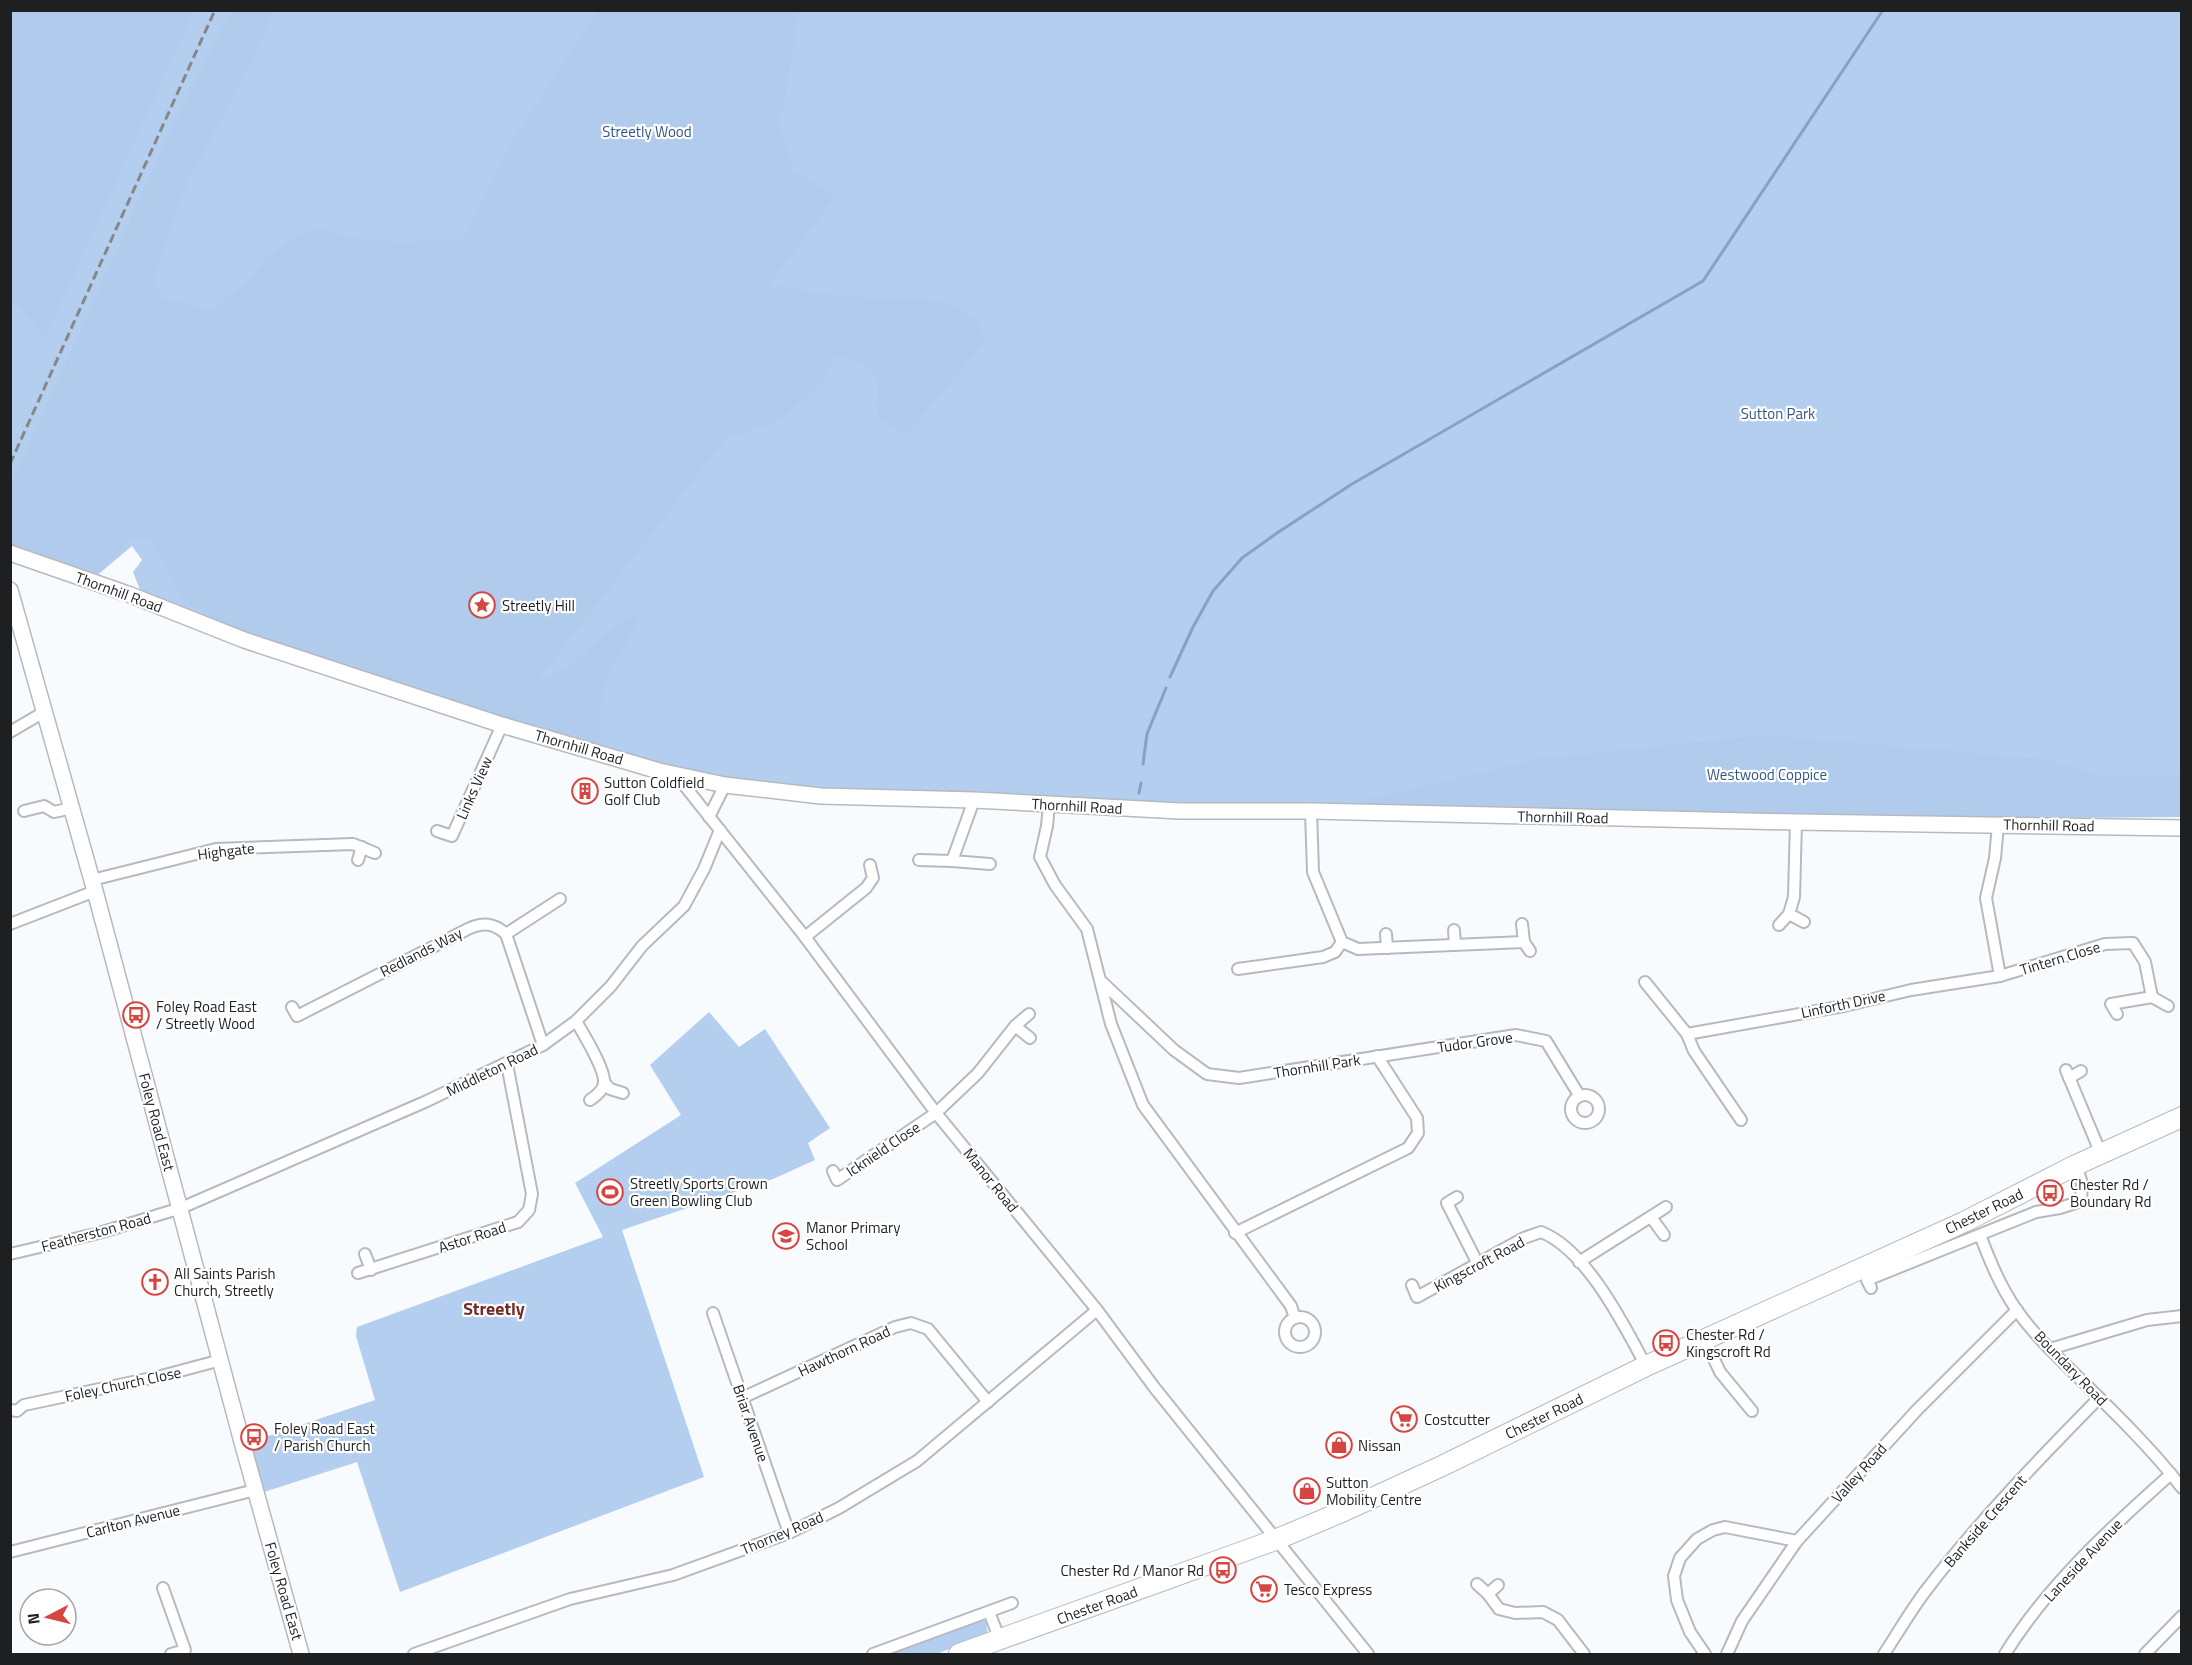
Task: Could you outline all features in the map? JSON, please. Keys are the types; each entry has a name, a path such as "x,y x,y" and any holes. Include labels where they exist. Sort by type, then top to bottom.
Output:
{"highway":[{"name":"Chester Road","path":"959,1654 1275,1540 1444,1465 1646,1366 1964,1222 2076,1165 2181,1117"}],"main road":[{"name":"Thornhill Road","path":"10,553 129,594 244,640 502,725 676,775 725,785 820,796 974,800 1180,811 1311,811 2181,828"},
{"name":"Foley Road East","path":"10,590 94,886 255,1490 302,1654"}],"street":[{"path":"10,732 44,712"},
{"name":"Links View","path":"437,831 453,836 502,725"},
{"name":"Manor Road","path":"676,775 805,938 936,1113 1097,1310 1154,1387 1368,1654"},
{"path":"709,817 725,785"},
{"path":"952,861 974,800"},
{"path":"1049,805 1040,857 1055,885 1087,929 1111,1024 1143,1105 1291,1306 1294,1318"},
{"path":"24,811 44,806 54,812 72,808"},
{"path":"1311,811 1313,872 1342,942 1358,949 1455,945 1527,947 1522,924"},
{"path":"1779,925 1789,914 1794,897 1796,822"},
{"path":"1998,825 1995,858 1986,898 2000,976"},
{"name":"Middleton Road","path":"181,1208 427,1101 543,1045 576,1021 611,986 642,946 684,906 704,869 720,830"},
{"name":"Highgate","path":"94,886 216,849 353,844 375,853"},
{"path":"358,860 362,848"},
{"path":"919,860 990,864"},
{"path":"805,938 866,888 873,878 870,865"},
{"path":"10,924 94,886"},
{"path":"543,1045 506,934 560,898"},
{"path":"1789,914 1804,922"},
{"name":"Redlands Way","path":"297,1016 478,924 499,927 506,934"},
{"path":"1454,930 1455,945"},
{"path":"1386,934 1387,948"},
{"path":"1238,969 1270,958 1323,957 1335,952 1342,942"},
{"name":"Tintern Close","path":"2000,976 2105,944 2133,943 2145,963 2152,997"},
{"name":"Linforth Drive","path":"1687,1034 1844,1006 1911,990 2000,976"},
{"name":"Thornhill Park","path":"1102,982 1174,1050 1208,1074 1239,1078 1377,1056 1417,1118 1418,1133 1408,1148 1236,1233"},
{"path":"1645,982 1658,990 1687,1034 1694,1051 1739,1108 1741,1120"},
{"path":"2117,1014 2111,1004 2152,997 2168,1006"},
{"path":"936,1113 978,1073 1015,1026 1029,1014"},
{"path":"576,1021 599,1065 604,1082 610,1089 623,1093"},
{"path":"1015,1026 1030,1038"},
{"name":"Tudor Grove","path":"1377,1056 1516,1035 1533,1037 1546,1041 1579,1095"},
{"name":"Astor Road","path":"358,1273 518,1222 530,1210 532,1194 507,1064"},
{"path":"2081,1071 2067,1074 2101,1154"},
{"path":"590,1100 599,1094 604,1082"},
{"name":"Icknield Close","path":"833,1171 837,1180 936,1113"},
{"name":"Chester Road","path":"1871,1288 1867,1280 2036,1212 2060,1208 2081,1201 2082,1183 2076,1165"},
{"path":"1457,1197 1447,1203 1478,1264"},
{"path":"1579,1262 1666,1207"},
{"name":"Featherston Road","path":"10,1254 99,1233 181,1208"},
{"path":"1651,1217 1664,1235"},
{"name":"Kingscroft Road","path":"1412,1285 1418,1297 1524,1238 1541,1232 1556,1237 1579,1262 1616,1310 1646,1366"},
{"name":"Boundary Road","path":"1980,1235 1996,1276 2016,1310 2050,1349 2171,1474 2181,1488"},
{"path":"365,1254 370,1270"},
{"name":"Thorney Road","path":"414,1654 570,1599 673,1575 789,1533 839,1508 917,1461 1097,1310"},
{"name":"Valley Road","path":"1727,1654 1742,1621 1797,1541 1917,1410 2016,1310"},
{"name":"Briar Avenue","path":"713,1313 789,1533"},
{"path":"2050,1349 2147,1320 2181,1316"},
{"name":"Hawthorn Road","path":"742,1398 895,1327 911,1323 928,1329 988,1402"},
{"path":"1705,1340 1720,1372 1752,1411"},
{"name":"Foley Church Close","path":"11,1410 17,1411 21,1402 161,1376 221,1360"},
{"name":"Bankside Crescent","path":"1884,1654 1924,1594 1980,1524 2099,1398"},
{"name":"Laneside Avenue","path":"2005,1654 2046,1599 2088,1551 2171,1474"},
{"name":"Carlton Avenue","path":"10,1552 255,1490"},
{"path":"1705,1654 1690,1632 1677,1600 1674,1576 1680,1558 1697,1539 1713,1530 1725,1527 1797,1541"},
{"path":"1477,1584 1499,1609 1515,1613 1543,1612 1558,1620 1584,1654"},
{"path":"1488,1594 1498,1586"},
{"path":"162,1596 186,1652 171,1654"},
{"path":"873,1654 1012,1603"},
{"path":"989,1612 1000,1640"},
{"path":"2145,1654 2181,1616"}],"green space":[{"name":"Sutton Park","path":"10,11 2181,11 2181,817 1993,818 1178,804 966,798 758,785 669,768 569,742 495,714 237,631 142,595 133,572 142,560 132,546 94,578 11,547"},
{"path":"10,11 194,11 45,338 11,296"},
{"name":"Streetly Wood","path":"270,11 273,13 253,60 187,183 153,279 165,299 211,310 244,285 266,259 288,240 317,227 352,238 397,242 462,240 507,149 598,11 799,11 783,111 779,118 793,170 835,196 769,285 848,297 929,299 953,304 978,321 984,343 905,436 877,418 878,379 861,362 835,357 823,381 781,420 726,438 536,683 573,664 600,638 631,616 640,619 609,673 599,708 600,745 569,742 495,714 237,631 185,602 150,539 133,538 94,578 11,545 11,484 173,125 230,13"},
{"name":"Westwood Coppice","path":"1762,735 2046,759 2098,775 2182,776 2181,817 1993,818 1353,803 1536,759"},
{"path":"709,1012 739,1047 765,1029 830,1128 808,1143 815,1160 773,1179 622,1230 704,1477 400,1592 357,1462 258,1494 244,1444 375,1400 356,1336 357,1327 603,1237 575,1183 681,1115 650,1065"},
{"path":"977,1621 986,1621 988,1635 936,1654 887,1654"}],"waterway":[{"path":"1170,677 1213,591 1242,558 1352,484 1703,281 1883,10"},
{"path":"1143,764 1147,734 1166,688"},
{"path":"1139,793 1141,783"}],"railway":[{"path":"10,464 215,10"}],"place":[{"name":"Streetly Hill","path":"482,605"},
{"name":"Sutton Coldfield Golf Club","path":"585,791"},
{"name":"Foley Road East / Streetly Wood","path":"136,1015"},
{"name":"Streetly Sports Crown Green Bowling Club","path":"610,1192"},
{"name":"Chester Rd / Boundary Rd","path":"2050,1193"},
{"name":"Manor Primary School","path":"786,1236"},
{"name":"All Saints Parish Church, Streetly","path":"155,1282"},
{"name":"Chester Rd / Kingscroft Rd","path":"1666,1343"},
{"name":"Costcutter","path":"1404,1419"},
{"name":"Foley Road East / Parish Church","path":"254,1437"},
{"name":"Nissan","path":"1339,1445"},
{"name":"Sutton Mobility Centre","path":"1307,1491"},
{"name":"Chester Rd / Manor Rd","path":"1223,1570"},
{"name":"Tesco Express","path":"1264,1589"}],"district":[{"name":"Streetly","path":"494,1308"}]}
